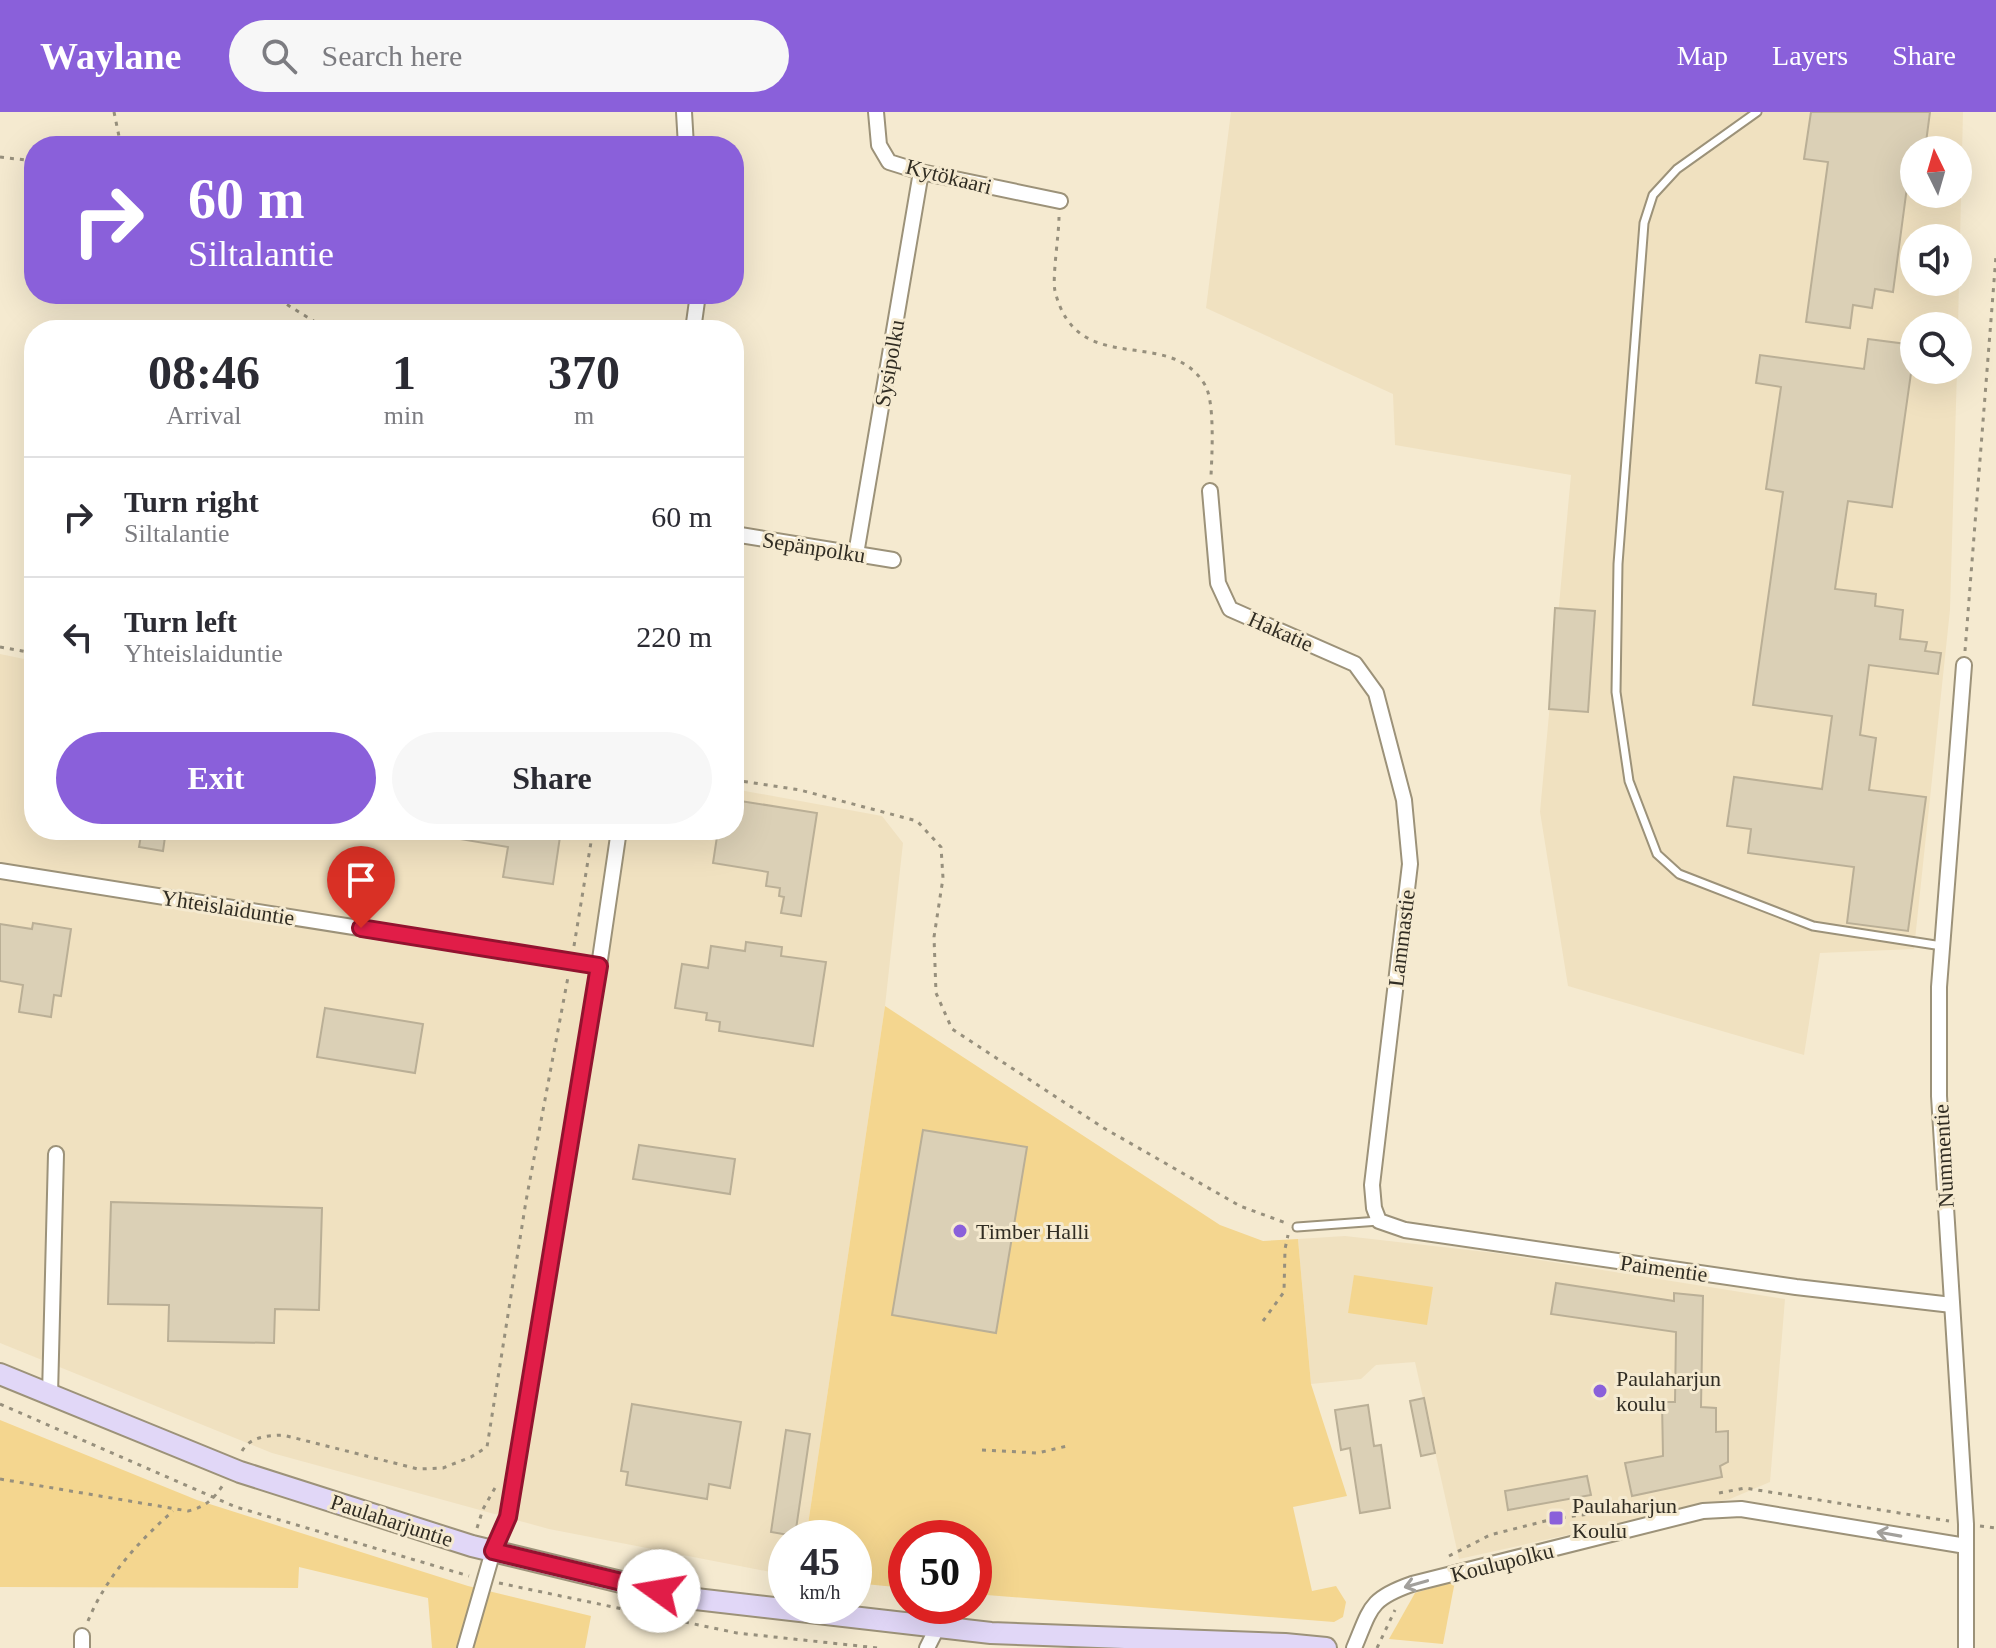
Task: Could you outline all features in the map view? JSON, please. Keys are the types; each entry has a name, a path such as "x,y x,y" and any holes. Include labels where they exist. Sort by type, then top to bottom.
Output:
{"main road":[{"name":"Paulaharjuntie","path":"0,1374 233,1469 482,1549 687,1598 991,1633 1326,1648"}],"street":[{"path":"684,112 685,136"},
{"name":"Kytökaari","path":"876,112 879,145 889,162 921,172 1060,201"},
{"name":"Sysipolku","path":"856,554 921,172"},
{"name":"Hakatie","path":"1210,491 1218,583 1230,609 1355,664"},
{"name":"Sepänpolku","path":"744,536 893,560"},
{"name":"Lammastie","path":"1355,664 1376,693 1404,800 1410,864 1372,1185 1374,1208 1379,1221"},
{"name":"Nummentie","path":"1964,665 1939,987 1939,1096 1966,1546 1966,1648"},
{"path":"465,1648 482,1549 508,1517 618,840"},
{"name":"Yhteislaiduntie","path":"0,871 599,966"},
{"path":"50,1395 56,1154"},
{"name":"Paimentie","path":"1379,1221 1405,1230 1796,1287 1952,1305"},
{"name":"Koulupolku","path":"1354,1648 1371,1607 1385,1594 1427,1580 1703,1511 1741,1509 1966,1546"},
{"path":"927,1648 937,1628"}],"lane":[{"path":"1757,112 1677,169 1653,195 1644,223 1618,564 1616,692 1629,781 1657,854 1679,874 1813,926 1942,946"},
{"path":"1297,1227 1379,1221"},
{"path":"937,1628 938,1624"}],"path":[{"path":"114,112 119,136"},
{"path":"0,157 24,160"},
{"path":"1060,201 1054,287 1063,314 1082,336 1109,348 1148,351 1183,362 1206,386 1213,431 1210,491"},
{"path":"1964,665 1996,256"},
{"path":"286,304 312,320"},
{"path":"0,647 24,651"},
{"path":"744,782 800,790 917,821 941,847 943,878 934,937 936,993 952,1029 1102,1127 1240,1206 1297,1227 1288,1235 1285,1249 1284,1292 1263,1321"},
{"path":"0,1479 173,1511 188,1511 203,1507 215,1498 245,1446 261,1436 298,1438 418,1469 443,1468 487,1447 526,1201 591,840"},
{"path":"982,1450 1038,1453 1067,1446"},
{"path":"482,1549 483,1509 497,1485"},
{"path":"82,1642 96,1602 131,1552 173,1511"}],"shaded area":[{"path":"1231,112 1963,112 1962,136 1900,136 1900,208 1961,208 1960,224 1900,224 1900,296 1959,296 1958,312 1900,312 1900,384 1957,384 1950,610 1914,949 1820,953 1804,1055 1568,986 1540,812 1571,475 1395,445 1393,394 1206,308"},
{"path":"0,654 24,659 24,840 744,840 744,791 882,816 903,843 885,1006 809,1520 768,1520 768,1572 549,1529 272,1453 0,1343"},
{"path":"885,1006 1220,1225 1263,1241 1298,1239 1311,1384 1347,1496 1293,1507 1312,1591 1336,1586 1346,1602 1343,1617 1334,1622 992,1595 992,1520 888,1520 888,1586 872,1585 872,1520 809,1520"},
{"name":"Paulaharjun koulu","path":"1345,1236 1495,1253 1785,1299 1770,1482 1730,1499 1459,1559 1415,1362 1376,1365 1361,1379 1311,1384 1298,1239"},
{"path":"1354,1275 1433,1287 1427,1325 1348,1313"},
{"path":"0,1420 197,1500 468,1586 591,1616 585,1648 432,1648 428,1598 299,1567 298,1588 0,1587"},
{"path":"1455,1581 1443,1644 1389,1639 1415,1593"}],"building":[{"path":"1811,112 1930,112 1927,136 1900,136 1900,208 1904,208 1893,292 1875,289 1872,308 1853,305 1850,328 1806,322 1828,162 1804,159"},
{"path":"1868,339 1900,343 1900,384 1909,384 1892,507 1848,501 1835,589 1876,594 1875,606 1903,610 1900,639 1927,642 1925,651 1941,653 1938,674 1869,665 1860,735 1876,738 1869,790 1926,797 1908,931 1847,923 1854,867 1748,853 1751,829 1727,826 1734,777 1822,789 1832,716 1753,705 1783,492 1766,489 1781,387 1756,383 1760,355 1864,369"},
{"path":"1555,608 1595,611 1588,712 1549,709"},
{"path":"744,802 817,813 801,916 781,913 784,897 779,896 780,888 766,886 768,872 713,863 716,840 744,840"},
{"path":"140,840 165,840 163,851 139,847"},
{"path":"466,840 560,840 553,884 503,877 508,847"},
{"path":"33,923 71,929 61,996 54,995 51,1017 19,1012 23,985 0,981 0,924 32,929"},
{"path":"746,942 782,947 781,956 826,962 813,1046 719,1031 720,1022 706,1020 707,1013 675,1008 682,964 708,968 711,946 745,951"},
{"path":"325,1008 423,1024 415,1073 317,1057"},
{"name":"Timber Halli","path":"923,1130 1027,1147 996,1333 892,1315"},
{"path":"639,1145 735,1159 730,1194 633,1179"},
{"path":"111,1202 322,1208 319,1310 275,1309 274,1343 168,1341 169,1305 108,1304"},
{"path":"1556,1283 1674,1301 1674,1293 1703,1296 1701,1407 1716,1408 1716,1432 1728,1431 1728,1462 1720,1466 1722,1477 1632,1496 1625,1463 1663,1456 1662,1402 1675,1402 1676,1332 1551,1314"},
{"path":"1424,1398 1435,1453 1421,1456 1410,1401"},
{"path":"632,1404 741,1422 730,1488 709,1484 707,1499 626,1485 628,1472 621,1471"},
{"path":"1368,1405 1374,1446 1381,1445 1390,1508 1360,1513 1350,1448 1341,1450 1335,1410"},
{"path":"786,1430 810,1434 797,1520 773,1520"},
{"path":"1587,1476 1591,1495 1508,1510 1505,1491"}],"place":[{"name":"Timber Halli","path":"960,1231"},
{"name":"Paulaharjun koulu","path":"1600,1391"},
{"name":"Paulaharjun Koulu","path":"1556,1518"}],"route":[{"path":"361,928 599,966 508,1517 493,1551 659,1591"}]}
